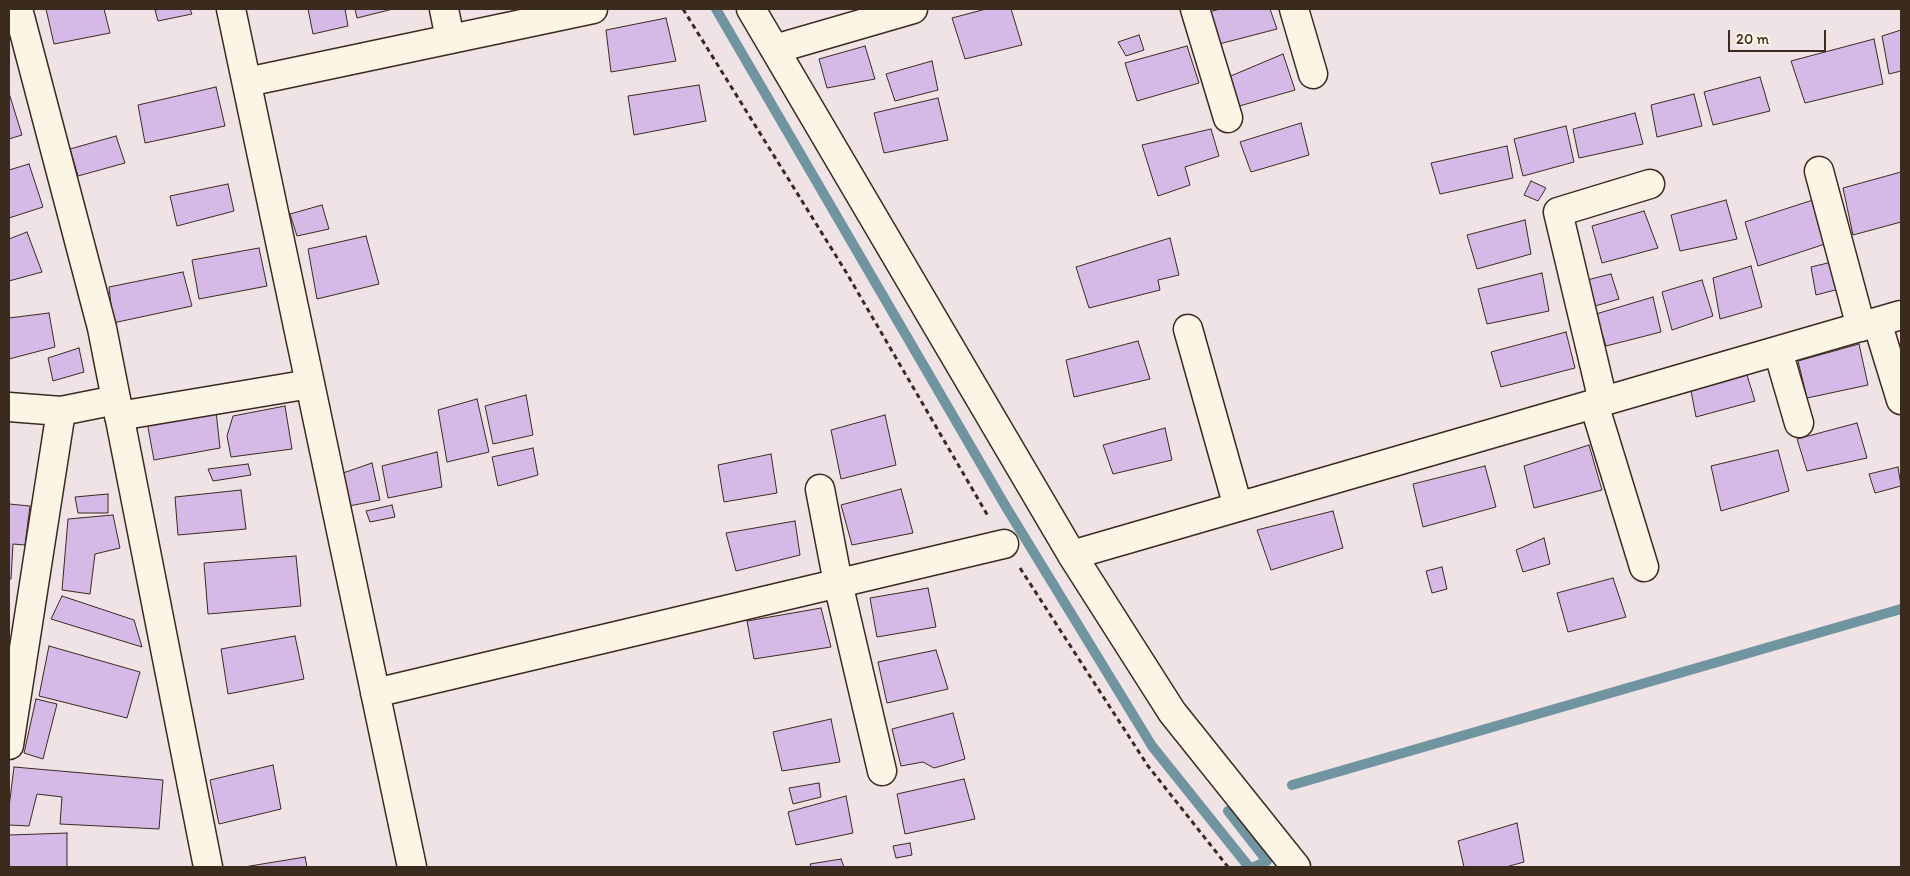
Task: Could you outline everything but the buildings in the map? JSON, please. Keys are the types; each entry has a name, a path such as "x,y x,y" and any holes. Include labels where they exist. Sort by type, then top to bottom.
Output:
{"street":[{"path":"18,9 102,328 208,867"},
{"path":"232,9 412,867"},
{"path":"444,9 450,39"},
{"path":"247,82 593,9"},
{"path":"751,9 1072,555 1172,712 1296,867"},
{"path":"775,49 913,9"},
{"path":"1195,9 1228,118"},
{"path":"1294,9 1313,74"},
{"path":"1818,171 1880,321 1901,400"},
{"path":"1644,566 1599,402 1558,212 1650,184"},
{"path":"1072,555 1880,321"},
{"path":"1188,329 1238,507"},
{"path":"1778,351 1800,423"},
{"path":"9,407 61,412 118,408 310,384"},
{"path":"9,745 61,412"},
{"path":"820,489 838,583 882,771"},
{"path":"375,693 1004,544"}],"path":[{"path":"683,9 846,272 1004,544 1148,766 1228,867"}],"waterway":[{"path":"716,9 1006,507 1152,746 1249,867"},
{"path":"1292,785 1901,609"},
{"path":"1228,811 1267,861 1254,867"}]}
